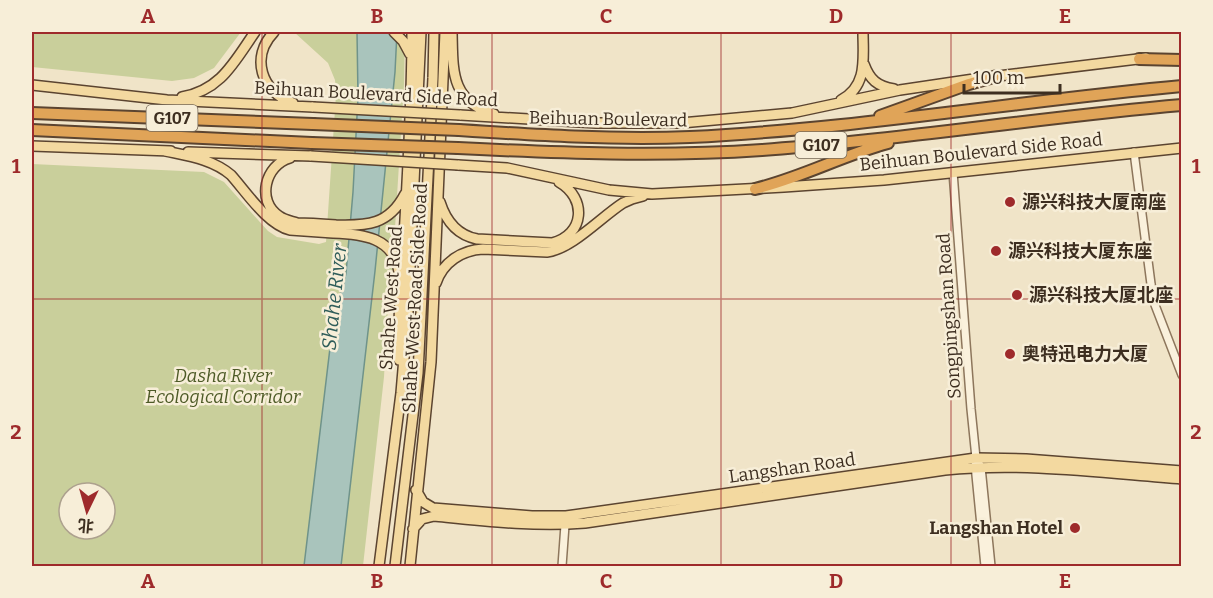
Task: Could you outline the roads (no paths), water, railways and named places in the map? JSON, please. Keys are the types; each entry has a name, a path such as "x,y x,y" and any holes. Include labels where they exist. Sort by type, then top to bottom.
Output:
{"highway":[{"path":"1139,59 1182,60"},
{"path":"854,124 997,76"},
{"name":"Beihuan Boulevard","path":"32,113 633,138 742,133 854,124 1182,86"},
{"name":"Beihuan Boulevard","path":"32,130 598,154 707,153 836,144 1182,105"},
{"path":"755,189 789,180 878,146 934,133"}],"main road":[{"path":"167,100 191,96 217,83 255,32"},
{"path":"394,32 408,49 412,62"},
{"name":"Shahe West Road Side Road","path":"401,393 398,343 407,192 412,32"},
{"name":"Shahe West Road","path":"379,567 401,393 411,259 421,32"},
{"name":"Shahe West Road","path":"394,567 416,397 423,300 434,32"},
{"name":"Shahe West Road Side Road","path":"410,567 416,490 429,384 445,32"},
{"path":"452,32 454,77 462,94 475,107 508,118"},
{"path":"828,106 850,95 855,89 862,74 863,32"},
{"path":"273,33 262,52 261,67 264,79 279,97 295,104 313,107"},
{"name":"Beihuan Boulevard Side Road","path":"32,85 167,100 596,123 681,123 776,115 900,90 997,76 1182,55"},
{"path":"863,61 873,81 887,88 900,90"},
{"name":"Beihuan Boulevard Side Road","path":"32,146 311,156 507,168 609,190 652,194 884,180 1182,148"},
{"path":"165,151 208,161 224,169 271,221 284,228 366,225 382,219 398,206 407,192"},
{"path":"311,156 287,158 270,172 266,184 267,198 274,211 278,216 297,227 368,236 382,244 391,252 397,263 400,284"},
{"path":"545,176 565,185 572,192 578,213 577,224 568,236 546,248"},
{"path":"438,192 446,217 454,228 466,236 484,244 546,248 554,251 565,246 623,203 652,194"},
{"path":"434,294 438,277 450,262 461,254 484,244"},
{"path":"416,397 419,472"},
{"name":"Langshan Road","path":"416,490 423,502 432,508 532,516 566,516 1026,459 1182,471"},
{"name":"Langshan Road","path":"413,529 422,519 434,516 565,525 977,464 1182,479"}],"street":[{"path":"1134,152 1150,284 1155,305 1182,375"},
{"name":"Songpingshan Road","path":"953,172 971,409 991,567"},
{"name":"Songpingshan Road","path":"977,464 985,567"},
{"path":"562,567 565,525"}],"water":[{"path":"357,32 397,32 395,72 341,566 304,566 335,306 343,288 346,273 358,97"}],"place":[{"name":"源兴科技大厦南座","path":"1010,202"},
{"name":"源兴科技大厦东座","path":"996,251"},
{"name":"源兴科技大厦北座","path":"1017,295"},
{"name":"奥特迅电力大厦","path":"1010,354"},
{"name":"Langshan Hotel","path":"1075,528"}],"water label":[{"name":"Shahe River","path":"334,297"}],"park label":[{"name":"Dasha River Ecological Corridor","path":"223,386"}]}
